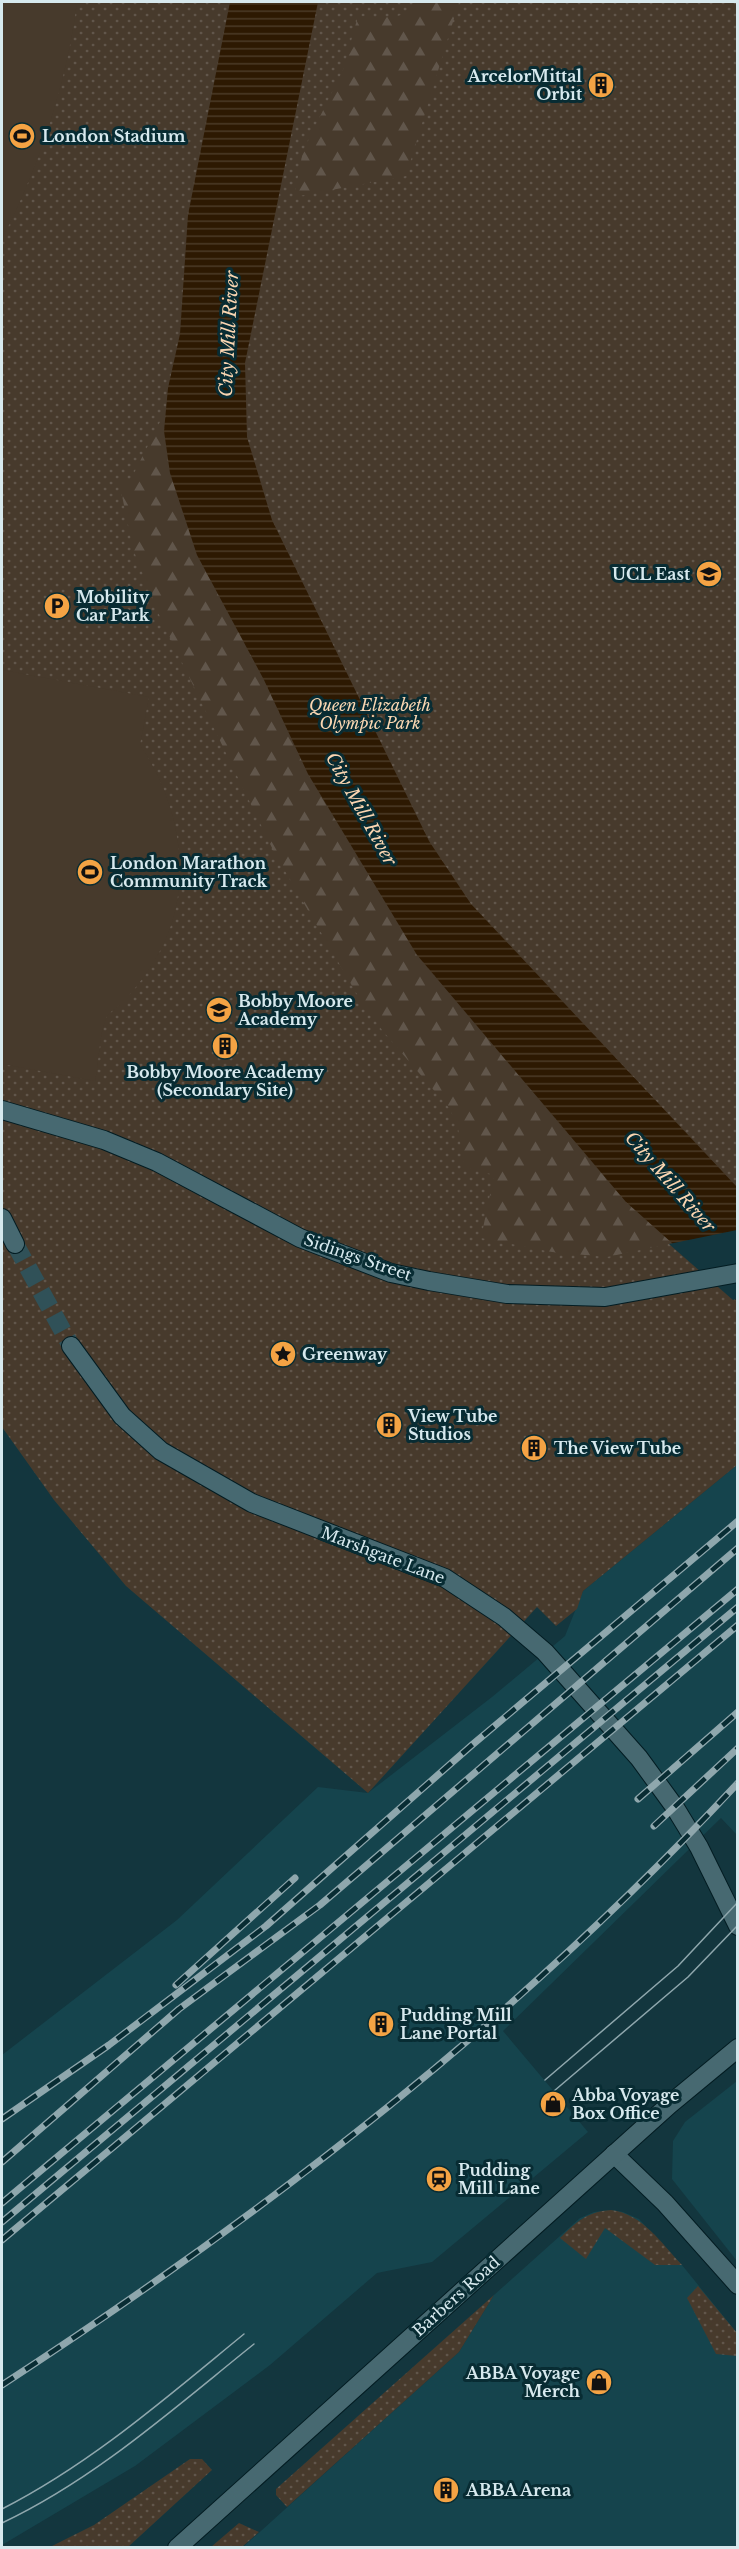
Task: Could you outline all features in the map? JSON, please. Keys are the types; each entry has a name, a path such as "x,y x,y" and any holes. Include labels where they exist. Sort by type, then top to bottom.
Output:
{"street":[{"name":"Sidings Street","path":"2,1110 104,1140 157,1162 300,1238 391,1273 507,1294 605,1297 738,1273"},
{"path":"2,1218 15,1244"},
{"name":"Marshgate Lane","path":"71,1347 122,1416 161,1451 252,1503 445,1578 504,1617 545,1652 639,1758 674,1806 699,1847 738,1926"},
{"name":"Barbers Road","path":"177,2547 614,2154 738,2048"},
{"path":"614,2154 665,2203 738,2285"}],"shaded area":[{"path":"737,1465 737,1835 721,1818 503,2031 588,2132 432,2262 377,2273 270,2365 135,2466 2,2545 2,2055 177,1920 318,1787 368,1793 492,1697 565,1636 583,1591"},
{"path":"737,2081 737,2261 672,2179 673,2141 685,2122"},
{"path":"611,2210 639,2219 682,2265 737,2333 737,2547 242,2548 459,2352 494,2295 580,2218 594,2212"}],"green space":[{"name":"Queen Elizabeth Olympic Park","path":"2,2 737,2 737,1465 583,1591 577,1609 556,1626 537,1607 368,1793 126,1586 54,1500 2,1427"},
{"name":"London Stadium","path":"2,2 77,2 66,63 50,124 28,183 2,239"},
{"path":"421,2 459,2 406,176 294,197 303,151 343,70 358,16 392,17 408,12"},
{"path":"166,410 164,431 264,680 308,774 417,955 626,1202 673,1243 607,1257 552,1252 481,1238 494,1175 464,1167 458,1128 450,1109 382,1030 358,996 274,852 160,617 133,549 119,481 131,479"},
{"name":"London Marathon Community Track","path":"2,670 149,697 140,745 167,797 175,826 179,854 179,883 175,912 166,940 151,966 123,1002 106,1018 95,1081 2,1064"},
{"path":"611,2210 633,2217 642,2223 682,2265 655,2265 605,2228 586,2259 560,2238 583,2218"},
{"path":"698,2286 737,2333 737,2356 716,2354 687,2298"},
{"path":"494,2295 459,2352 287,2507 276,2495 276,2489"},
{"path":"190,2459 202,2459 212,2470 128,2547 50,2547 94,2525"},
{"path":"239,2523 259,2532 242,2547 211,2547"}],"water":[{"name":"City Mill River","path":"230,2 318,2 245,363 247,437 272,520 429,841 471,904 737,1187 737,1301 626,1202 417,955 308,774 264,680 197,555 170,473 164,431 168,388 180,334 188,215"}],"pier":[{"path":"737,1230 737,1299 733,1300 669,1244"}],"tunnel":[{"path":"15,1244 71,1346"}],"tram line":[{"path":"545,2080 678,1966 738,1902"},
{"path":"554,2091 688,1977 738,1925"},
{"path":"2,2509 35,2491 98,2450 244,2334"},
{"path":"2,2523 69,2486 101,2464 163,2418 254,2344"}],"railway":[{"path":"2,2119 109,2045 266,1926 472,1745 738,1521"},
{"path":"2,2162 179,2009 320,1905 738,1548"},
{"path":"2,2203 738,1589"},
{"path":"2,2222 738,1607"},
{"path":"2,2240 738,1625"},
{"path":"638,1799 738,1712"},
{"path":"654,1826 738,1748"},
{"path":"2,2385 199,2250 295,2180 388,2106 480,2030 569,1951 655,1869 738,1783"},
{"path":"176,1985 295,1878"}],"place":[{"name":"ArcelorMittal Orbit","path":"601,85"},
{"name":"London Stadium","path":"22,136"},
{"name":"UCL East","path":"709,574"},
{"name":"Mobility Car Park","path":"57,606"},
{"name":"London Marathon Community Track","path":"90,872"},
{"name":"Bobby Moore Academy","path":"219,1010"},
{"name":"Bobby Moore Academy (Secondary Site)","path":"225,1046"},
{"name":"Greenway","path":"283,1354"},
{"name":"View Tube Studios","path":"389,1425"},
{"name":"The View Tube","path":"534,1448"},
{"name":"Pudding Mill Lane Portal","path":"381,2024"},
{"name":"Abba Voyage Box Office","path":"553,2104"},
{"name":"Pudding Mill Lane","path":"439,2179"},
{"name":"ABBA Voyage Merch","path":"599,2382"},
{"name":"ABBA Arena","path":"446,2490"}]}
